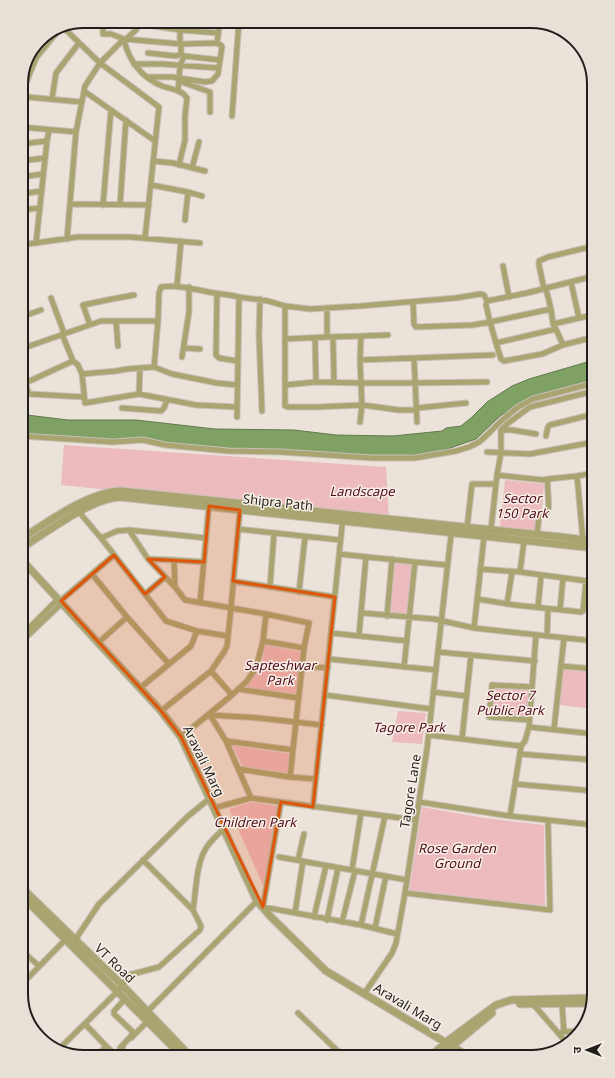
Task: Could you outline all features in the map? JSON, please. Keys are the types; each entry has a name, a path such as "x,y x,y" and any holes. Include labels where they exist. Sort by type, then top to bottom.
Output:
{"street":[{"path":"103,28 103,34 111,34 125,39 180,44 216,43 222,46 218,74 210,82 165,76 147,77"},
{"path":"67,239 76,132 85,86 100,63 135,28"},
{"path":"170,28 218,33"},
{"path":"216,43 219,28"},
{"path":"232,116 238,28"},
{"path":"178,91 182,55 180,30"},
{"path":"67,31 100,63 159,107 146,238"},
{"path":"29,75 36,58 54,36"},
{"path":"125,39 134,64 147,77 186,96 185,140 179,165"},
{"path":"52,100 56,73 79,43"},
{"path":"148,53 176,56 182,55 220,60"},
{"path":"134,64 218,68"},
{"path":"180,79 210,92 210,112"},
{"path":"84,91 155,141"},
{"path":"28,97 81,102"},
{"path":"102,204 111,110"},
{"path":"120,205 126,120"},
{"path":"28,128 76,132"},
{"path":"36,243 49,130"},
{"path":"28,143 47,141"},
{"path":"192,168 200,142"},
{"path":"28,160 45,158"},
{"path":"153,161 179,165 205,172"},
{"path":"28,176 43,174"},
{"path":"151,185 168,187 202,196"},
{"path":"28,193 42,191"},
{"path":"185,220 188,192"},
{"path":"70,204 149,205"},
{"path":"28,209 40,208"},
{"path":"28,244 67,239 130,237 200,243"},
{"path":"177,286 181,241"},
{"path":"563,345 550,309 539,261 548,257 587,248"},
{"path":"503,266 509,297"},
{"path":"487,301 545,289 587,278"},
{"path":"571,282 579,318"},
{"path":"154,367 160,287 189,287 239,297 260,299 285,306 310,308 412,302 480,294 484,295 487,301 486,306 490,322 502,359 505,361 542,354 563,345 587,339"},
{"path":"182,357 189,312 189,287"},
{"path":"217,293 216,355 219,358 238,361"},
{"path":"90,325 83,306 112,299 134,296"},
{"path":"237,418 239,297"},
{"path":"51,298 73,361 78,365 82,374 85,403 139,394 196,405 237,407"},
{"path":"260,299 259,336 262,411"},
{"path":"412,302 414,324 419,327 473,325 550,309"},
{"path":"285,306 286,407 362,405 398,410 466,403"},
{"path":"327,308 327,337"},
{"path":"28,315 41,310"},
{"path":"496,342 587,316"},
{"path":"28,346 101,321 158,321"},
{"path":"116,321 118,346"},
{"path":"285,339 388,335"},
{"path":"360,422 362,405 360,383 361,336"},
{"path":"333,337 334,382"},
{"path":"315,338 316,382"},
{"path":"184,348 200,349"},
{"path":"360,360 493,355"},
{"path":"414,358 417,422"},
{"path":"28,382 73,361"},
{"path":"82,374 154,367 180,376 237,385"},
{"path":"139,394 140,368"},
{"path":"285,385 316,382 488,382"},
{"path":"28,436 113,442 143,440 228,451 281,452 373,458 415,458 456,451 469,447 488,435 501,421 518,407 533,399 587,384"},
{"path":"28,392 29,394 84,397"},
{"path":"491,529 501,453 502,430 507,424 530,407 587,393"},
{"path":"122,408 161,411 167,400"},
{"path":"546,436 550,425 587,416"},
{"path":"502,430 536,434"},
{"path":"487,452 530,454 587,443"},
{"path":"497,475 543,480 587,474"},
{"path":"577,476 583,540"},
{"path":"537,534 539,517 546,512 548,508 546,484 548,479"},
{"path":"467,528 472,484 496,484"},
{"name":"Shipra Path","path":"28,535 53,518 76,506 112,491 451,529 484,537 587,547"},
{"name":"Shipra Path","path":"28,544 79,512 105,499 120,497 209,503 240,510 343,518"},
{"path":"200,603 209,503"},
{"path":"161,711 211,670 224,652 228,636 240,510"},
{"path":"79,512 166,621 197,632 228,636"},
{"path":"313,807 326,695 343,518"},
{"path":"238,529 340,540"},
{"name":"Shipra Path","path":"451,529 491,529 587,540"},
{"name":"Tagore Lane","path":"364,994 392,953 414,849 416,820 429,735 451,529"},
{"path":"101,538 117,531 130,530 206,538"},
{"path":"130,530 148,559 176,587 185,600 309,622 304,648 290,777"},
{"path":"270,587 274,533"},
{"path":"299,592 305,537"},
{"path":"474,628 484,537"},
{"path":"520,572 524,541"},
{"path":"339,554 447,565"},
{"path":"28,635 59,606 60,602 114,555"},
{"path":"359,636 366,557"},
{"path":"148,559 204,562"},
{"path":"388,616 392,559"},
{"path":"174,560 176,587"},
{"path":"404,667 415,562"},
{"name":"Aravali Marg","path":"28,567 161,711 181,738 257,901 326,972 459,1050"},
{"path":"477,599 548,609 583,611 586,581 520,572 480,569"},
{"path":"507,604 512,572"},
{"path":"92,574 127,617 169,664"},
{"path":"538,607 541,576"},
{"path":"145,594 165,577"},
{"path":"560,610 563,578"},
{"path":"233,581 335,597"},
{"path":"28,629 54,603 60,602"},
{"path":"547,636 548,609"},
{"path":"362,613 434,619 440,622 474,628 536,636 587,640"},
{"path":"181,738 210,715 247,681 256,668 263,641 266,614"},
{"path":"99,642 127,617"},
{"path":"140,688 191,646 197,632"},
{"path":"331,633 407,640"},
{"path":"510,816 521,746 525,741 529,727 536,636"},
{"path":"554,730 564,638"},
{"path":"263,641 304,648"},
{"path":"438,652 535,661"},
{"path":"462,739 471,655"},
{"path":"329,659 436,670"},
{"path":"302,666 328,668"},
{"path":"561,666 587,668"},
{"path":"211,670 232,695"},
{"path":"530,720 489,717 492,685 532,687"},
{"path":"238,689 299,698"},
{"path":"433,692 466,696"},
{"path":"326,695 431,709"},
{"path":"210,715 322,725"},
{"path":"210,715 226,741 251,798"},
{"path":"529,727 587,733"},
{"path":"429,735 521,746"},
{"path":"226,741 293,750"},
{"path":"520,754 587,759"},
{"path":"239,769 290,777 316,779"},
{"path":"515,784 587,790"},
{"path":"214,808 251,798 416,820"},
{"path":"75,940 99,904 186,817 209,799"},
{"path":"281,802 263,907 375,928 397,934"},
{"path":"419,802 510,816 587,824"},
{"path":"342,922 353,870 361,813"},
{"path":"361,926 385,816"},
{"path":"405,893 550,910 548,820"},
{"path":"193,910 199,871 205,849 223,829"},
{"path":"294,913 304,834"},
{"path":"279,857 407,880"},
{"path":"63,1046 120,988 128,975 159,966 200,930 202,926 193,910 143,860"},
{"path":"314,917 326,866"},
{"path":"327,920 338,868"},
{"path":"375,928 386,876"},
{"name":"VT Road","path":"28,894 75,940 120,988 126,999 177,1050"},
{"path":"147,1012 257,901"},
{"name":"VT Road","path":"28,902 66,939 147,1012 184,1050"},
{"path":"28,978 66,939"},
{"path":"28,956 39,966"},
{"path":"445,1050 449,1044 496,1005 504,1001 587,998"},
{"path":"120,1048 132,1035 132,1031 114,1014 114,1011 126,999"},
{"path":"440,1050 504,1005 586,1003"},
{"path":"533,1004 564,1040"},
{"path":"562,1004 564,1032"},
{"path":"298,1013 337,1050"},
{"path":"121,1050 148,1021"},
{"path":"85,1024 110,1050"},
{"path":"556,1032 567,1032"},
{"path":"102,1050 106,1046"}],"highlighted area":[{"path":"209,506 240,510 233,581 335,597 313,807 281,802 263,907 181,737 161,711 61,601 114,555 145,594 165,577 148,559 204,562"}],"green space":[{"name":"Landscape","path":"64,445 386,467 389,519 61,485"},
{"name":"Sector 150 Park","path":"505,480 544,484 540,531 500,527"},
{"path":"393,563 412,565 407,615 390,614"},
{"name":"Sapteshwar Park","path":"265,645 302,652 297,694 243,688 261,667"},
{"path":"562,669 587,671 587,708 559,705"},
{"name":"Sector 7 Public Park","path":"493,686 530,689 528,719 491,716"},
{"name":"Tagore Park","path":"398,711 426,713 422,744 392,742"},
{"path":"232,745 290,754 288,773 242,766"},
{"name":"Children Park","path":"252,802 277,806 264,887 229,809"},
{"name":"Rose Garden Ground","path":"422,807 485,818 544,825 545,906 409,891"}],"shaded area":[{"path":"587,362 587,382 527,400 500,416 476,439 439,452 396,457 210,448 131,439 78,439 28,436 28,415 68,420 136,420 215,429 294,430 336,435 393,436 442,431 446,428 461,426 487,402 512,386 529,379"}]}
